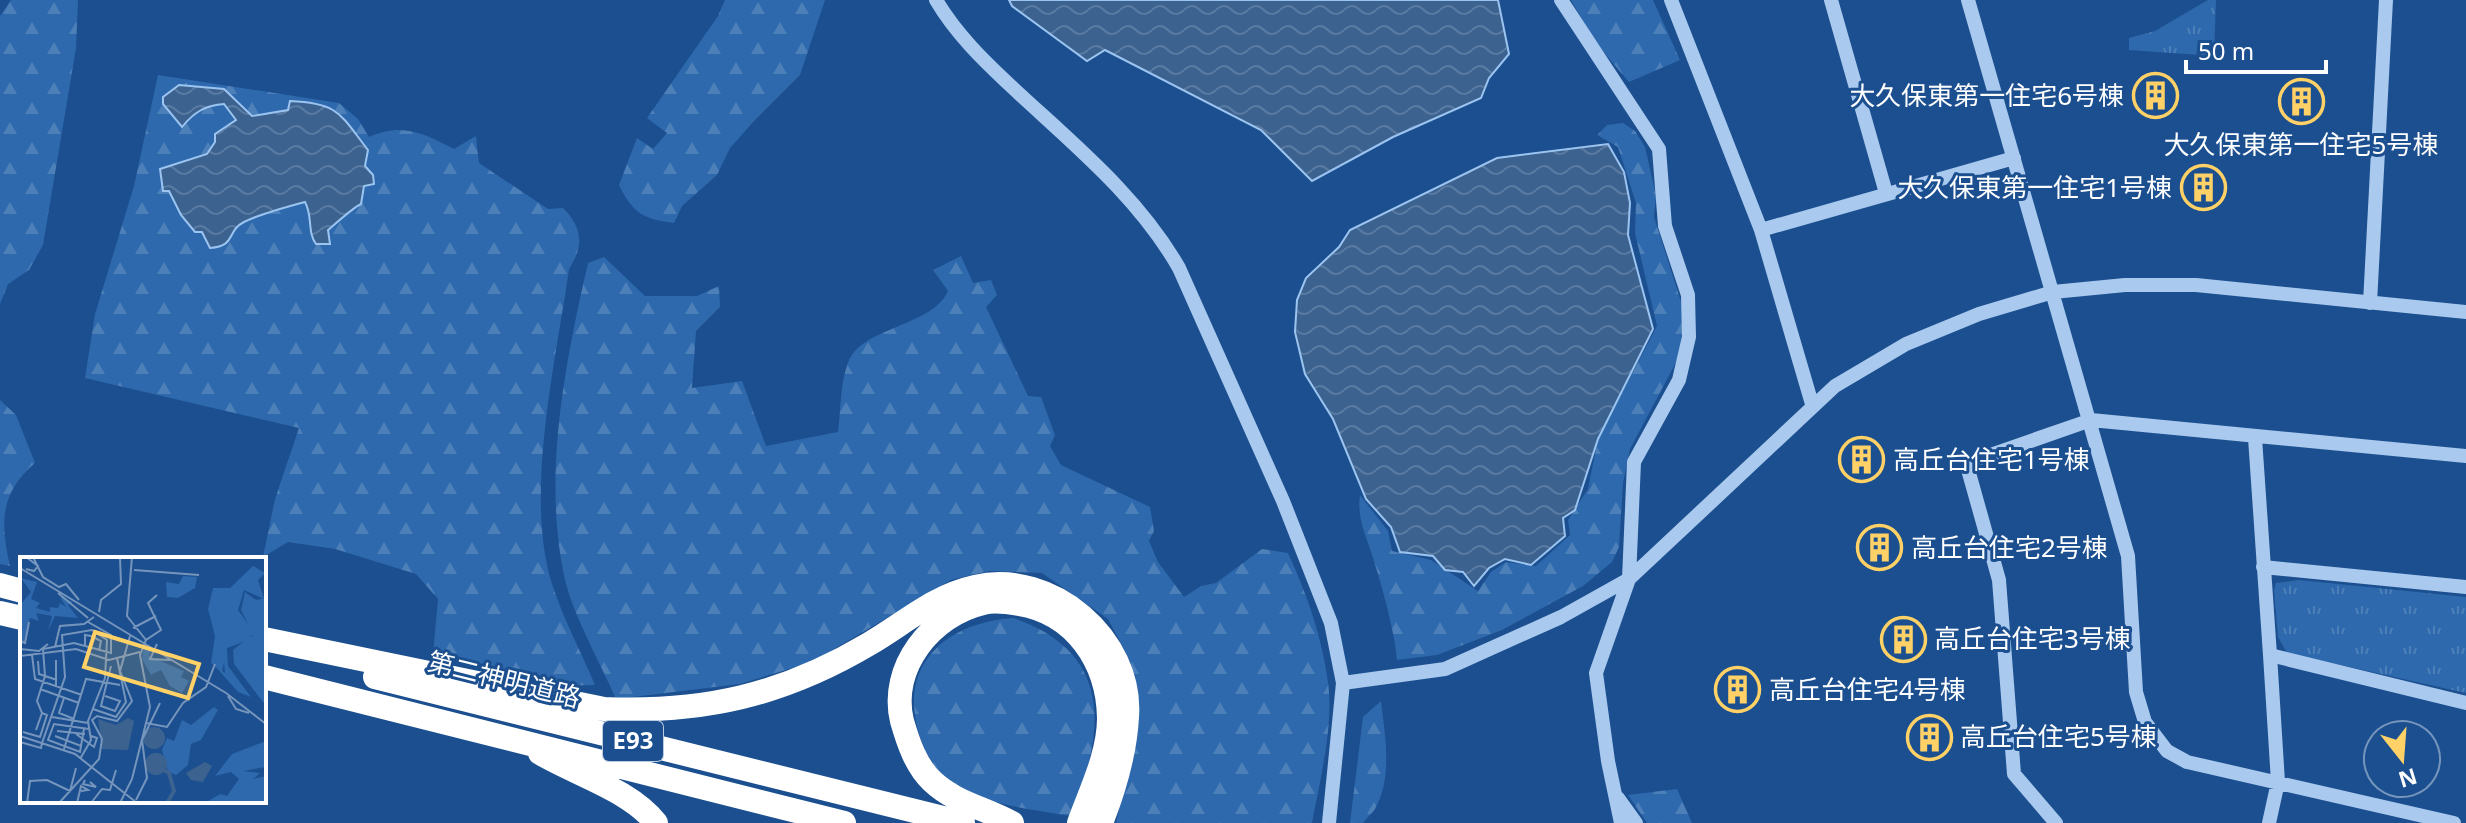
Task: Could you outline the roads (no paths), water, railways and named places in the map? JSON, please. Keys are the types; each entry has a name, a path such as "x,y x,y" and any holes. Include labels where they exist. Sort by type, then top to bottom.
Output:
{"highway":[{"path":"0,585 20,590"},
{"path":"266,640 306,654 604,709 655,711 750,697 808,677 951,594 978,586 1023,586 1052,595 1079,612 1099,632 1123,682 1128,715 1118,773 1092,817"},
{"path":"1012,823 961,802 930,780 909,746 899,707 903,677 920,642 943,621 984,602 1037,607 1061,620 1078,633 1101,673 1109,718 1092,817"},
{"path":"0,613 20,618"},
{"name":"第二神明道路","path":"266,650 306,654 963,823"},
{"name":"第二神明道路","path":"266,678 844,823"},
{"path":"516,739 577,775 621,793 656,823"}],"street":[{"path":"936,0 978,55 1090,159 1160,234 1185,282 1311,570 1331,623 1343,683 1329,823"},
{"path":"1561,0 1659,149 1665,226 1688,295 1689,337 1679,380 1634,462 1629,579 1596,673 1621,823"},
{"path":"1671,0 1761,230 1812,404"},
{"path":"1831,0 1886,193"},
{"path":"1968,0 2128,556 2136,692 2145,722 2167,751 2187,762 2454,823"},
{"path":"2370,303 2386,0"},
{"path":"1761,230 2014,158"},
{"path":"1343,683 1445,669 1547,624 1629,579 1812,404 1906,344 1979,314 2053,292 2125,285 2196,285 2466,312"},
{"path":"2056,823 2014,774 1999,580 1969,473 1976,460 2091,420 2466,456"},
{"path":"2255,438 2278,782 2269,823"},
{"path":"2263,567 2466,587"},
{"path":"2270,655 2466,703"},
{"path":"1616,794 1636,823"}],"water":[{"path":"1009,0 1498,0 1509,54 1489,78 1481,98 1393,137 1312,181 1261,130 1105,50 1087,61 1012,6"},
{"path":"179,85 224,89 252,116 288,110 290,101 319,104 344,119 368,150 365,166 373,175 374,184 364,186 361,204 328,230 330,244 316,244 305,202 244,222 228,241 210,248 202,232 195,232 181,215 169,191 163,191 160,169 207,154 215,142 215,134 236,120 224,104 201,110 182,127 163,104 163,97"},
{"path":"1608,144 1624,172 1630,203 1628,235 1653,329 1598,439 1575,510 1563,518 1565,536 1531,565 1505,559 1489,568 1474,586 1463,572 1445,570 1433,556 1400,552 1391,527 1366,499 1333,419 1305,374 1295,332 1297,300 1306,278 1339,247 1350,230 1497,158"}],"place":[{"name":"大久保東第一住宅6号棟","path":"2155,96"},
{"name":"大久保東第一住宅5号棟","path":"2301,102"},
{"name":"大久保東第一住宅1号棟","path":"2203,188"},
{"name":"高丘台住宅1号棟","path":"1862,460"},
{"name":"高丘台住宅2号棟","path":"1880,548"},
{"name":"高丘台住宅3号棟","path":"1903,639"},
{"name":"高丘台住宅4号棟","path":"1738,690"},
{"name":"高丘台住宅5号棟","path":"1929,737"}]}
